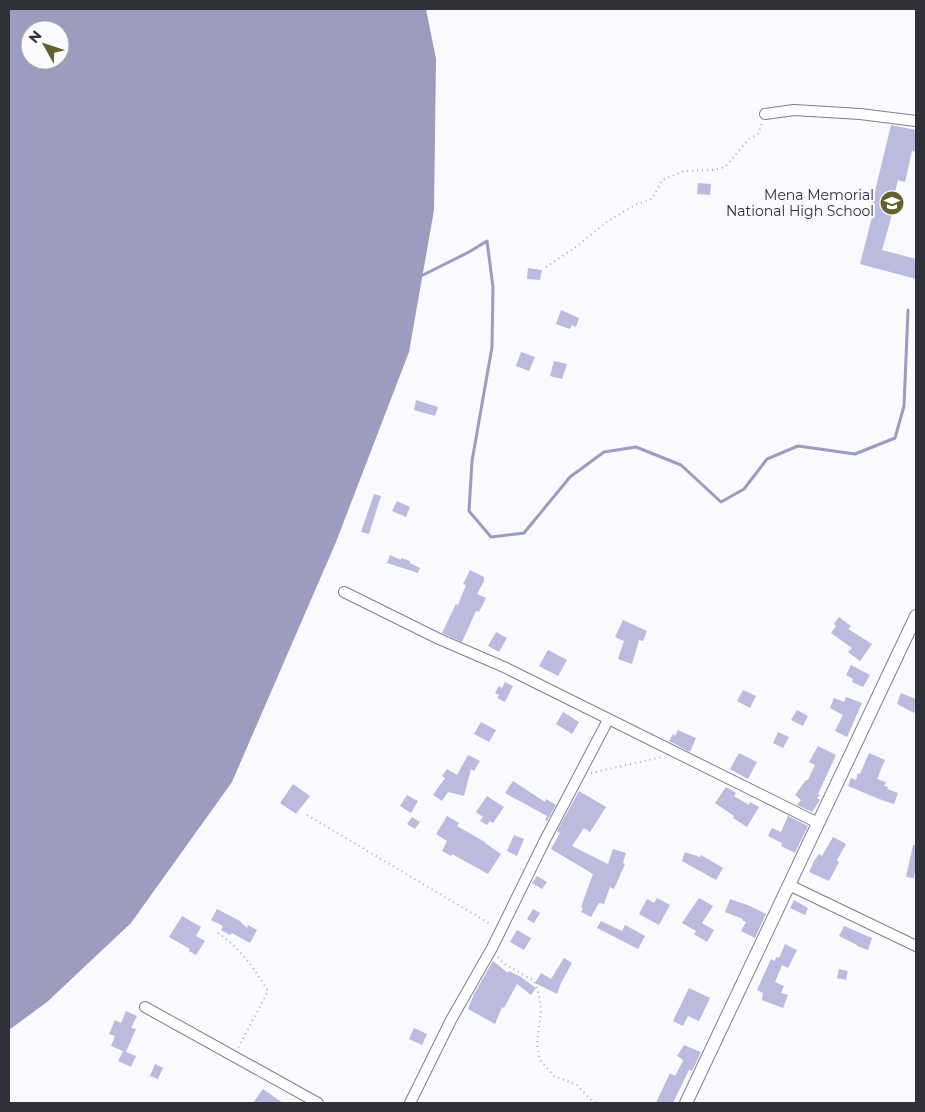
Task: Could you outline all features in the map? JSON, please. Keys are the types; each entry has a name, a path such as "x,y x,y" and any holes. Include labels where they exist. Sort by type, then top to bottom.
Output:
{"street":[{"path":"765,114 794,110 860,114 916,121"},
{"path":"344,592 440,639 504,667 818,823"},
{"path":"686,1103 916,616"},
{"path":"410,1103 451,1020 492,948 608,720"},
{"path":"789,885 916,946"},
{"path":"145,1007 318,1103"}],"path":[{"path":"546,267 573,249 608,221 635,205 652,199 662,180 685,171 713,170 725,167 749,139 758,134 765,114"},
{"path":"579,775 677,754"},
{"path":"307,815 455,905 500,930"},
{"path":"218,933 251,963 268,991 233,1056"},
{"path":"492,948 503,963 534,981 539,994 541,1010 537,1044 540,1060 554,1076 577,1085 591,1100 597,1103"}],"water":[{"path":"9,9 426,9 436,59 434,210 409,352 336,542 232,782 131,923 47,1002 9,1030"}],"building":[{"path":"891,125 916,130 916,152 912,151 905,182 898,180 894,196 897,197 882,250 916,259 916,279 860,264 874,209 871,208"},
{"path":"698,183 711,184 710,195 697,194"},
{"path":"528,268 542,270 540,280 527,279"},
{"path":"561,310 579,318 576,327 572,325 570,329 556,324"},
{"path":"521,352 535,357 529,371 516,366"},
{"path":"554,361 567,364 562,379 550,376"},
{"path":"416,400 438,407 435,416 414,410"},
{"path":"374,494 381,496 369,534 361,532"},
{"path":"397,501 410,507 406,517 392,511"},
{"path":"390,555 401,560 401,558 410,561 410,563 420,568 418,573 387,563"},
{"path":"470,570 484,577 484,581 477,594 486,598 479,612 476,611 462,642 442,633 456,604 458,605 466,585 463,584"},
{"path":"839,617 851,626 848,629 872,644 860,661 848,652 852,648 831,633"},
{"path":"623,620 647,631 643,641 639,640 632,664 618,659 624,641 615,637"},
{"path":"496,632 507,638 499,652 488,646"},
{"path":"548,650 567,660 558,676 539,666"},
{"path":"851,665 870,675 863,687 852,682 853,679 846,675"},
{"path":"505,682 513,686 505,702 497,698 499,695 495,693 499,686 502,688"},
{"path":"743,690 756,696 750,708 737,701"},
{"path":"901,693 916,699 914,713 897,704"},
{"path":"846,697 862,703 847,737 835,731 843,715 830,708 834,698 844,702"},
{"path":"797,710 808,716 803,726 791,720"},
{"path":"563,712 579,722 572,734 556,724"},
{"path":"481,722 496,730 489,742 474,734"},
{"path":"678,730 696,738 690,752 669,741"},
{"path":"778,732 789,737 783,748 773,743"},
{"path":"818,746 836,755 818,794 820,795 817,798 820,800 812,812 797,805 801,800 795,795 806,780 808,780 815,765 809,762"},
{"path":"739,753 757,762 748,779 730,769"},
{"path":"869,753 885,760 877,779 886,782 884,786 888,787 887,789 898,793 894,804 848,786 851,778 856,780 858,773 860,774"},
{"path":"468,755 480,761 474,771 471,769 464,796 448,792 442,801 433,795 445,778 442,776 447,769 457,775"},
{"path":"513,781 545,802 546,799 556,805 547,821 545,820 547,816 505,793"},
{"path":"293,784 310,796 296,814 280,803"},
{"path":"726,787 736,793 734,796 749,805 750,802 759,807 747,827 715,803"},
{"path":"579,791 606,807 590,832 584,828 572,846 608,864 613,849 626,853 623,863 625,864 614,889 610,887 604,904 599,903 591,917 581,912 583,908 581,907 593,874 551,849 560,833 557,831"},
{"path":"407,795 418,801 411,813 400,806"},
{"path":"487,796 504,807 493,823 490,821 487,825 480,821 483,817 476,812"},
{"path":"447,816 459,823 457,826 485,842 501,854 488,874 452,854 451,856 442,851 447,841 436,834"},
{"path":"788,816 808,826 795,853 781,846 782,843 768,836 772,828 781,832"},
{"path":"412,817 420,822 415,829 407,824"},
{"path":"514,835 524,839 517,856 507,851"},
{"path":"833,837 846,844 829,881 809,872 814,861 819,854 822,856"},
{"path":"913,845 916,845 914,878 906,877"},
{"path":"685,852 700,857 701,855 723,868 716,880 682,861"},
{"path":"537,876 547,882 542,889 532,883"},
{"path":"657,898 670,905 659,925 639,914 647,899 654,903"},
{"path":"699,898 713,906 702,923 714,930 707,942 694,934 696,931 682,923"},
{"path":"730,899 766,914 755,938 741,931 746,922 743,919 725,912"},
{"path":"794,900 808,908 805,915 790,908"},
{"path":"217,909 240,921 247,928 248,925 257,930 250,943 232,933 230,935 221,930 223,926 211,920"},
{"path":"533,909 540,913 534,923 527,919"},
{"path":"182,916 201,927 196,936 205,941 196,955 189,951 190,949 169,937"},
{"path":"601,921 622,931 625,925 645,936 638,949 597,928"},
{"path":"844,926 872,938 868,950 839,936"},
{"path":"517,930 531,938 524,950 510,942"},
{"path":"785,944 797,950 788,968 782,965 775,982 784,986 781,993 788,995 783,1008 762,1000 763,993 757,990 771,959 775,961 776,957 779,958"},
{"path":"564,958 572,963 557,994 535,983 541,973 551,979"},
{"path":"493,961 508,973 509,971 521,977 536,988 531,995 517,984 504,1008 502,1007 495,1024 468,1009 474,994"},
{"path":"839,969 848,971 846,980 837,978"},
{"path":"689,988 710,998 699,1021 688,1016 683,1026 673,1021"},
{"path":"126,1011 137,1016 131,1028 136,1029 126,1052 136,1056 131,1067 118,1061 123,1051 111,1046 115,1036 109,1034 115,1020 121,1023"},
{"path":"414,1028 427,1034 422,1045 409,1039"},
{"path":"684,1045 701,1052 692,1071 689,1070 673,1103 656,1103 670,1073 675,1076 683,1061 677,1056"},
{"path":"155,1064 163,1068 158,1079 150,1076"},
{"path":"263,1089 283,1103 253,1103"}],"waterway":[{"path":"423,275 487,241 493,287 492,347 472,461 469,511 491,537 524,533 570,477 604,452 636,447 681,465 721,502 744,489 767,459 798,446 855,454 895,438 904,406 908,310"}],"place":[{"name":"Mena Memorial National High School","path":"892,203"}]}
